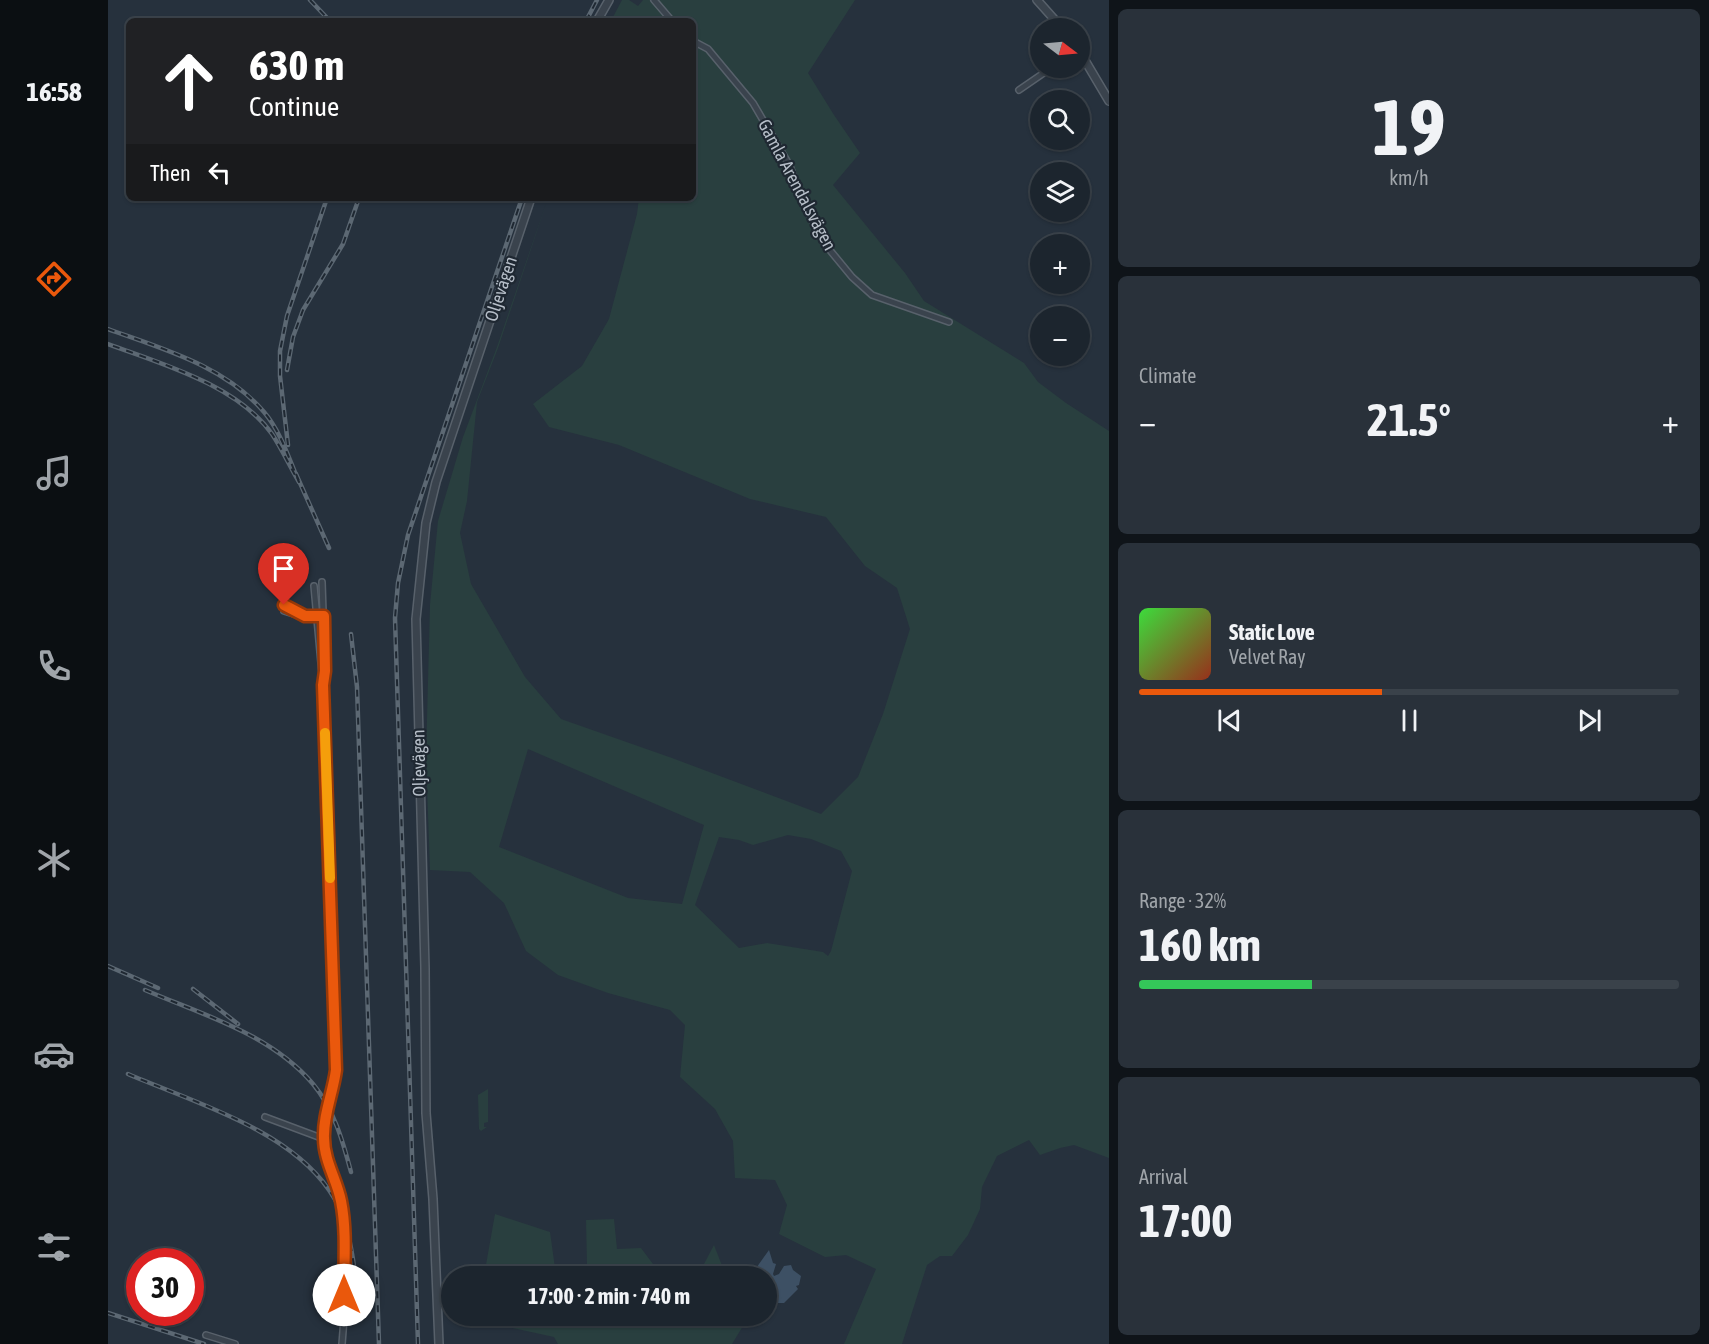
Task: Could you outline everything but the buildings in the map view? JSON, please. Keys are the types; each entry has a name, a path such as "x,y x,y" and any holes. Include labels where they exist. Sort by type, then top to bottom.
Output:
{"street":[{"path":"599,18 609,0"},
{"path":"654,0 669,18"},
{"path":"1037,0 1053,18"},
{"name":"Gamla Arendalsvägen","path":"696,43 708,49 753,103 790,166 803,202 824,243 852,277 872,295 949,322"},
{"path":"1090,67 1107,93 1109,101"},
{"path":"1019,90 1037,78"},
{"name":"Oljevägen","path":"439,1344 433,1199 426,1113 425,968 416,619 420,560 436,482 530,201"},
{"path":"322,582 325,671 323,685"},
{"path":"314,586 323,685 336,1070 334,1088 326,1115 324,1139 326,1155 342,1204 344,1317 342,1344"},
{"path":"284,608 305,616 324,616"},
{"path":"265,1117 324,1139"},
{"path":"206,1335 236,1344"}],"green space":[{"path":"622,0 629,0 638,6 643,0 855,0 808,73 860,153 833,185 905,273 924,301 1024,363 1038,382 1109,431 1109,1158 1074,1145 1040,1155 1029,1140 997,1156 982,1187 980,1209 968,1235 952,1256 940,1256 927,1265 902,1344 844,1344 876,1269 846,1255 825,1257 779,1234 787,1205 775,1180 735,1178 733,1141 715,1109 680,1077 685,1025 670,1010 608,993 558,975 526,951 504,903 470,872 430,870 426,758 430,605 438,521 463,437 497,347 547,201 498,348 477,402 467,501 460,533 471,584 525,677 561,719 821,814 858,777 883,714 910,629 897,588 865,566 826,517 750,499 619,445 549,427 533,404 582,366 609,319 639,201 696,201 696,18 613,17","holes":["528,749 704,825 682,904 628,898 499,847","788,835 811,839 841,851 852,871 828,956 823,952 767,943 739,948 695,905 719,837 753,845"]},
{"path":"488,1089 488,1122 484,1123 484,1127 487,1127 481,1131 479,1129 478,1095"},
{"path":"495,1214 550,1232 555,1266 486,1266"},
{"path":"614,1219 617,1249 641,1248 654,1266 584,1266 587,1265 586,1220"},
{"path":"714,1245 722,1266 702,1266"},
{"path":"504,1326 743,1326 732,1344 558,1344 554,1337"}],"water":[{"path":"769,1250 775,1266 758,1266"},
{"path":"791,1265 793,1270 801,1276 799,1285 796,1286 798,1289 784,1303 777,1303 777,1275 784,1266"}],"railway":[{"path":"310,0 327,18"},
{"path":"588,18 597,0"},
{"path":"288,445 280,376 280,351 287,316 326,201"},
{"path":"287,370 293,337 303,310 343,244 358,201"},
{"path":"418,1344 395,618 398,583 408,535 521,201"},
{"path":"108,329 192,361 231,382 264,412 275,428 299,482 272,434 239,402 197,378 108,344"},
{"path":"296,474 329,548"},
{"path":"351,634 357,687 379,1344"},
{"path":"108,966 158,988"},
{"path":"193,989 238,1024"},
{"path":"145,990 257,1039 296,1067 313,1084 327,1104 341,1138 351,1172"},
{"path":"128,1074 209,1107 264,1134 289,1150 311,1169 329,1190 340,1209 355,1273"},
{"path":"108,1313 204,1344"}],"slow traffic":[{"path":"325,733 330,878"}],"route":[{"path":"284,605 305,616 324,616 323,685 336,1070 334,1088 326,1115 324,1139 326,1155 342,1204 344,1295"}]}
